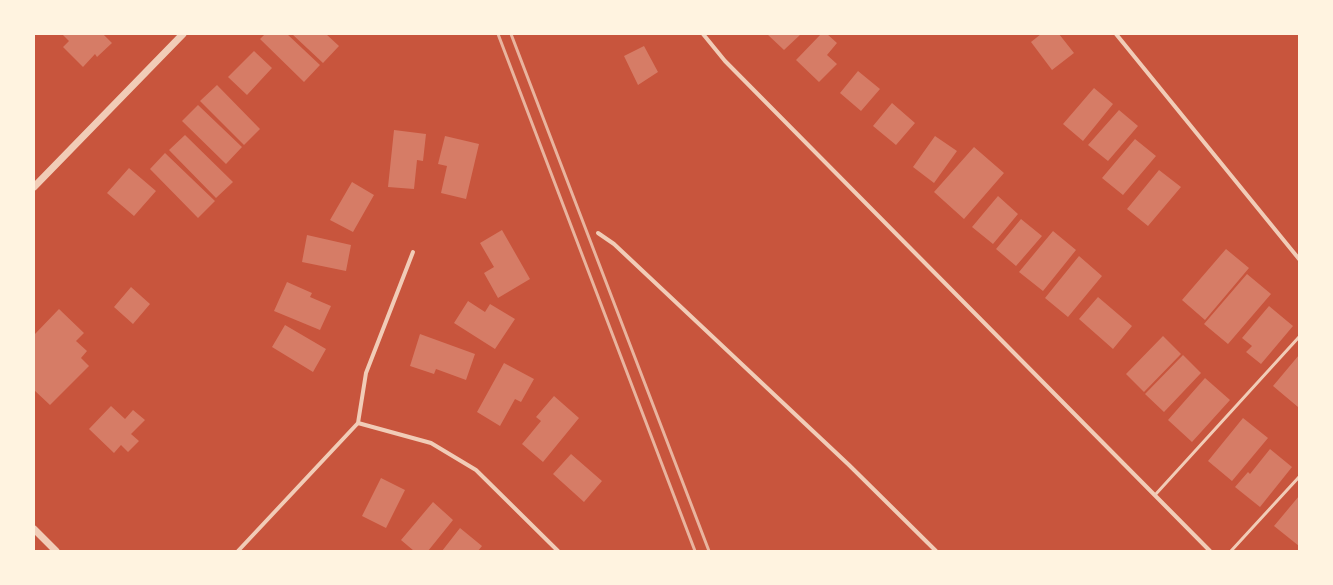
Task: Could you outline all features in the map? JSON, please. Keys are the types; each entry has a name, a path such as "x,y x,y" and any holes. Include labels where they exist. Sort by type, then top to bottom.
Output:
{"street":[{"path":"34,187 183,34"},
{"path":"703,34 725,61 1210,551"},
{"path":"1116,34 1299,259"},
{"path":"598,233 614,244 838,454 936,551"},
{"path":"238,551 358,423 366,373 413,252"},
{"path":"358,423 431,443 476,470 558,551"},
{"path":"34,529 56,551"}],"lane":[{"path":"1155,495 1299,337"},
{"path":"1231,551 1299,477"}],"building":[{"path":"62,34 103,34 112,43 97,57 95,54 83,67 63,47 69,41"},
{"path":"265,34 287,34 320,65 304,82 260,39"},
{"path":"292,34 326,34 339,46 323,63"},
{"path":"767,34 801,34 784,50"},
{"path":"821,34 827,34 837,43 827,55 837,64 819,82 796,60"},
{"path":"1041,34 1059,34 1074,53 1052,70 1031,42"},
{"path":"644,46 658,72 638,85 624,56"},
{"path":"254,51 272,68 247,95 228,77"},
{"path":"858,71 880,89 861,111 840,93"},
{"path":"217,85 260,129 244,145 200,101"},
{"path":"1094,88 1113,104 1083,141 1063,124"},
{"path":"892,103 915,123 896,145 873,126"},
{"path":"198,105 242,147 226,164 182,121"},
{"path":"1119,110 1138,126 1108,161 1088,145"},
{"path":"394,130 426,134 423,161 417,160 414,189 388,187"},
{"path":"185,135 233,182 216,198 169,150"},
{"path":"445,136 479,144 466,199 441,193 447,166 438,164"},
{"path":"935,136 957,151 934,183 913,167"},
{"path":"1135,139 1156,156 1123,195 1102,178"},
{"path":"974,147 1004,173 964,219 934,192"},
{"path":"165,153 215,201 198,218 150,169"},
{"path":"129,168 156,191 134,216 107,193"},
{"path":"1159,170 1181,187 1148,226 1127,209"},
{"path":"352,182 374,195 353,232 330,220"},
{"path":"998,196 1018,214 993,244 972,227"},
{"path":"1021,219 1042,236 1016,266 996,249"},
{"path":"502,230 530,279 498,298 484,273 494,267 480,243"},
{"path":"1053,231 1076,250 1043,291 1019,272"},
{"path":"307,235 351,245 346,271 302,262"},
{"path":"1226,249 1249,268 1205,320 1182,300"},
{"path":"1079,256 1102,276 1068,317 1045,298"},
{"path":"1247,274 1271,294 1228,344 1204,324"},
{"path":"287,282 312,293 310,297 331,306 320,330 274,311"},
{"path":"131,287 150,304 133,324 114,307"},
{"path":"1098,297 1132,326 1113,349 1079,319"},
{"path":"468,301 485,312 490,304 515,319 495,349 454,323"},
{"path":"1269,306 1293,326 1261,364 1246,352 1252,346 1242,338"},
{"path":"59,309 84,333 76,341 87,351 81,358 89,366 50,405 34,390 34,335"},
{"path":"285,325 326,349 313,372 272,347"},
{"path":"420,334 475,354 466,380 436,369 434,374 410,366"},
{"path":"1163,336 1181,354 1144,392 1126,374"},
{"path":"1183,355 1201,373 1164,412 1145,394"},
{"path":"1299,355 1299,406 1298,407 1273,386"},
{"path":"504,363 534,379 521,402 515,399 500,426 477,412"},
{"path":"1205,378 1230,400 1192,442 1168,420"},
{"path":"554,396 579,418 543,462 522,444 541,421 536,417"},
{"path":"111,406 125,419 133,410 145,420 131,434 139,441 128,452 121,445 114,453 89,429"},
{"path":"1243,418 1268,438 1232,481 1208,461"},
{"path":"1270,449 1292,467 1260,507 1235,487 1248,472 1250,474"},
{"path":"571,454 602,481 584,502 553,474"},
{"path":"381,478 405,490 386,528 362,516"},
{"path":"1299,496 1299,546 1274,526"},
{"path":"433,502 453,520 428,551 414,551 401,540"},
{"path":"460,528 482,546 478,551 442,551"}],"railway":[{"path":"498,34 695,551"},
{"path":"511,34 709,551"}]}
